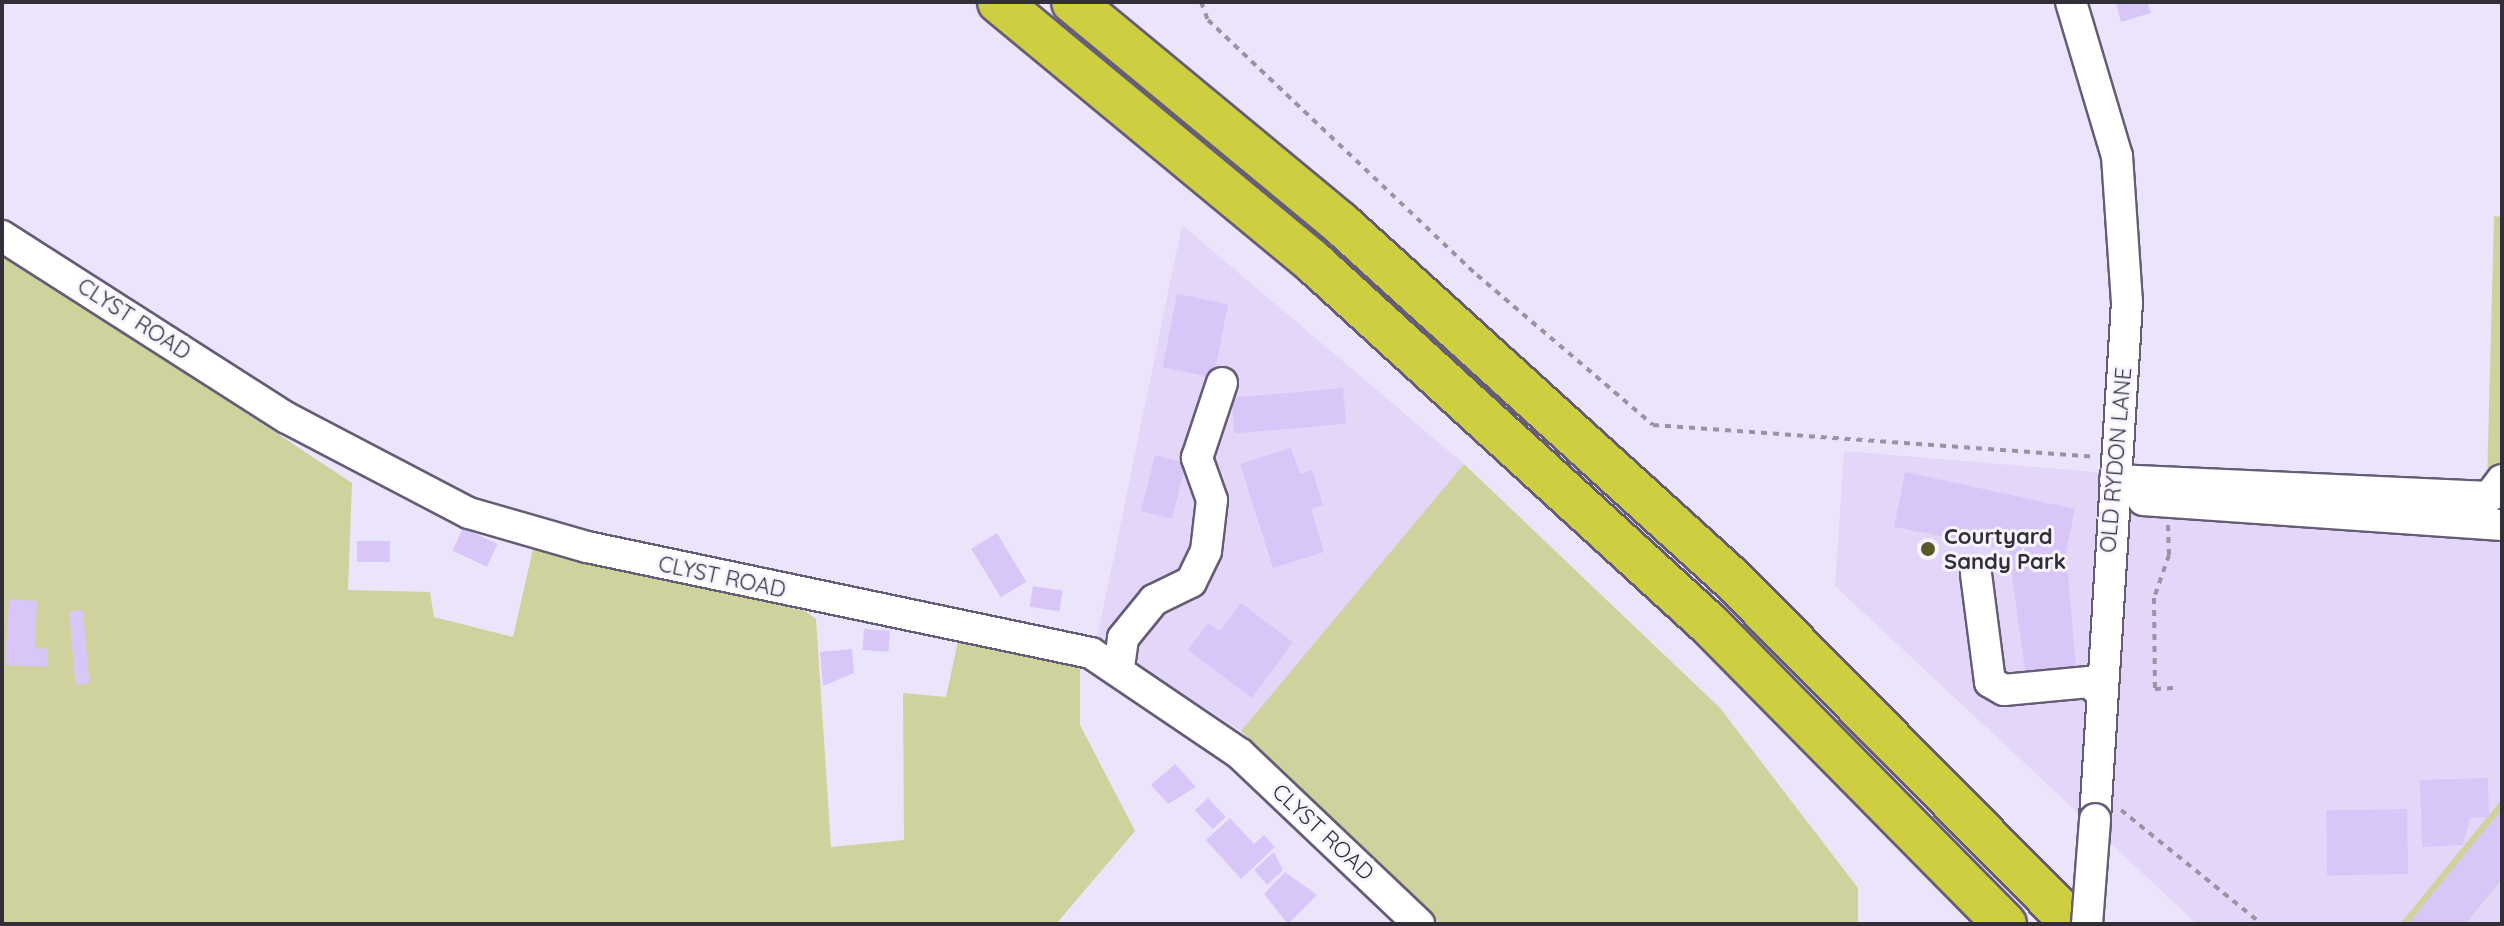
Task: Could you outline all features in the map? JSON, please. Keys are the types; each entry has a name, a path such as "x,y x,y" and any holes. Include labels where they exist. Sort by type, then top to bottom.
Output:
{"highway":[{"path":"999,2 1255,211 1486,419 1710,625 2005,924"},
{"path":"1073,2 1340,223 1721,570 2061,911 2088,924"}],"street":[{"name":"OLD RYDON LANE","path":"2075,15 2104,102 2124,200 2127,302 2100,692 2088,924"},
{"name":"CLYST ROAD","path":"2,236 287,418 469,513 587,547 1091,653 1119,667 1240,754 1419,924"},
{"path":"1119,667 1123,638 1154,600 1191,582 1206,551 1212,500 1197,458 1222,383"},
{"path":"2116,470 2498,492"},
{"path":"2116,470 2502,525"},
{"path":"1976,574 1990,682 2004,690 2089,682 2100,692"}],"path":[{"path":"1201,2 1208,20 1465,265 1653,425 2116,470"},
{"path":"2167,512 2169,555 2154,598 2155,689 2173,688"},
{"path":"2121,799 2121,813 2262,924"}],"shaded area":[{"path":"1182,225 1464,464 1241,731 1097,639"},
{"path":"1844,451 2142,476 2154,466 2502,486 2502,924 2197,924 1835,586"}],"green space":[{"path":"2494,216 2502,217 2502,486 2487,485"},
{"path":"2,252 352,483 348,590 430,592 434,617 513,637 533,549 805,611 816,619 831,847 904,840 903,693 946,697 959,636 1080,664 1080,725 1135,831 1056,924 2,924"},
{"path":"1464,464 1720,708 1858,888 1858,924 1441,924 1241,731"},
{"path":"2502,799 2502,879 2465,924 2400,924"}],"building":[{"path":"2116,2 2147,2 2151,13 2121,22"},
{"path":"1177,294 1228,304 1214,378 1163,368"},
{"path":"1343,388 1346,424 1235,434 1231,398"},
{"path":"1291,448 1300,474 1312,470 1323,505 1311,509 1324,552 1273,568 1240,464"},
{"path":"1155,455 1186,463 1172,519 1141,511"},
{"path":"1905,472 2075,509 2066,553 2076,667 2026,676 2008,549 1894,527"},
{"path":"463,528 497,544 487,567 452,551"},
{"path":"997,533 1026,582 1001,597 971,548"},
{"path":"357,541 390,541 390,562 357,562"},
{"path":"1033,586 1063,591 1059,611 1030,607"},
{"path":"9,599 37,601 35,648 48,649 47,667 5,665"},
{"path":"1241,603 1293,642 1252,698 1188,650 1208,623 1220,631"},
{"path":"83,610 89,684 76,685 69,611"},
{"path":"864,629 890,631 888,652 863,650"},
{"path":"852,649 854,673 823,686 820,652"},
{"path":"1175,764 1196,787 1168,804 1151,785"},
{"path":"2488,778 2489,817 2470,818 2463,845 2422,847 2420,780"},
{"path":"1208,798 1226,817 1213,829 1195,810"},
{"path":"2407,809 2408,874 2327,875 2326,810"},
{"path":"2502,809 2502,878 2465,924 2408,924"},
{"path":"1230,818 1254,844 1264,835 1275,847 1241,879 1206,840"},
{"path":"1274,852 1283,870 1267,885 1254,870"},
{"path":"1285,872 1317,895 1288,924 1264,894"}],"place":[{"name":"Courtyard Sandy Park","path":"1928,549"}]}
